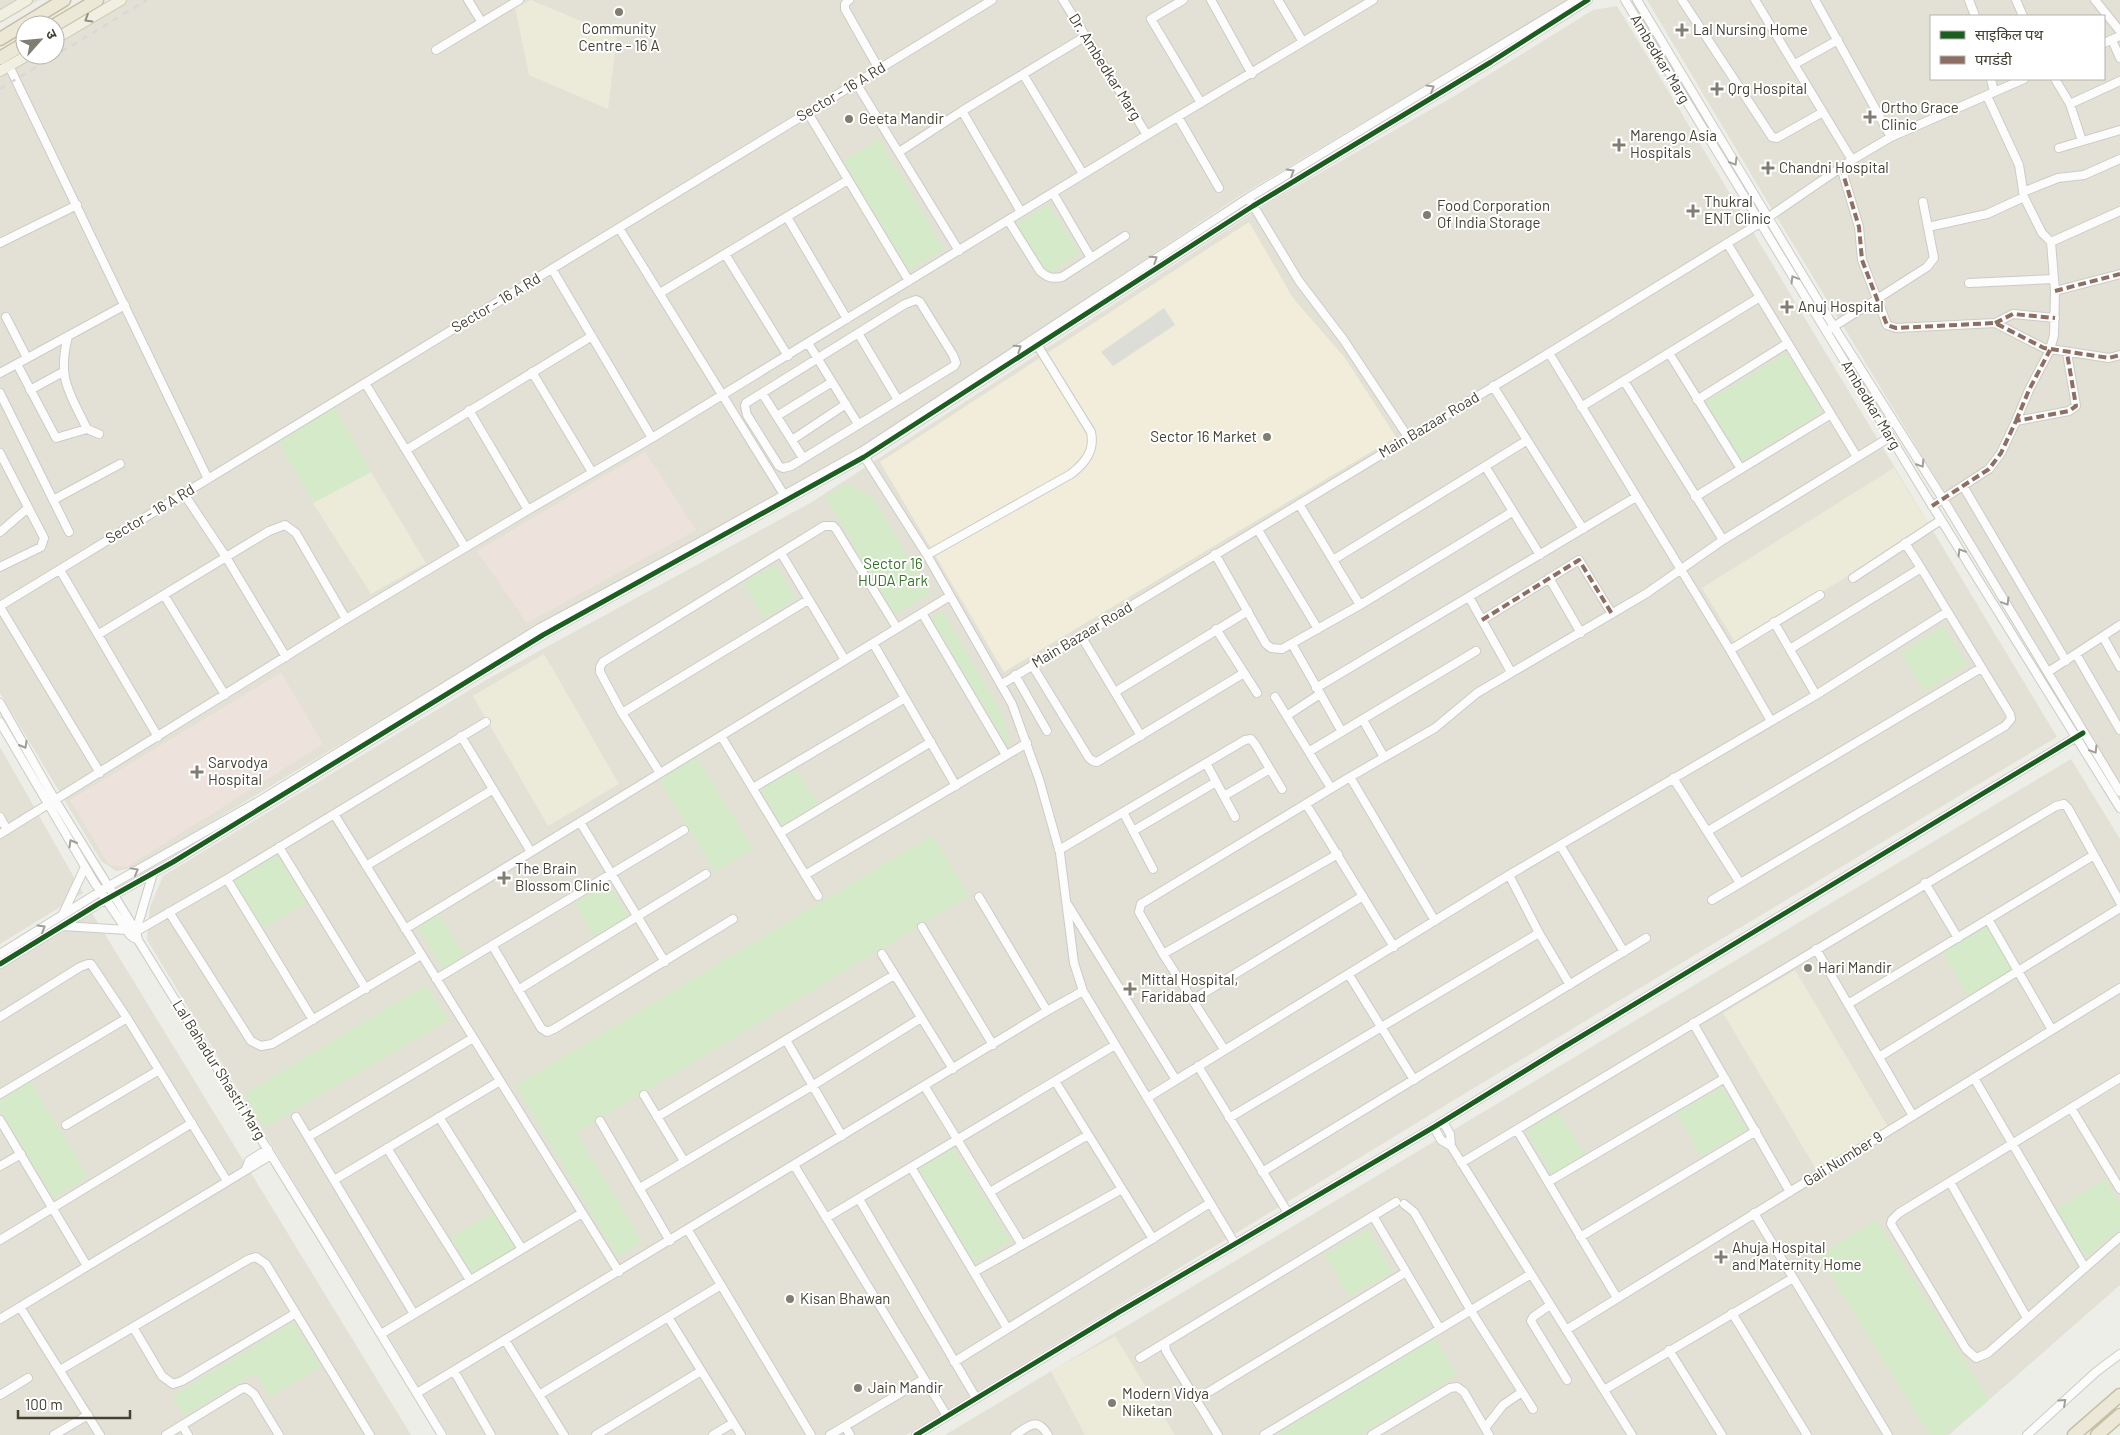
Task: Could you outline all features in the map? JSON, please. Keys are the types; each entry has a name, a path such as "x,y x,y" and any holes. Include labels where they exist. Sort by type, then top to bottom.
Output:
{"highway":[{"path":"0,39 64,0"},
{"path":"65,19 97,0"},
{"path":"3,65 15,53"},
{"path":"2074,1435 2120,1395"},
{"path":"2101,1431 2120,1414"}],"main road":[{"path":"0,16 27,0"},
{"path":"65,33 121,0"},
{"path":"3,65 15,60"}],"street":[{"path":"468,0 481,22"},
{"path":"436,50 519,0"},
{"path":"849,0 845,4 845,9 880,69"},
{"name":"Sector - 16 A Rd","path":"0,607 992,0"},
{"name":"Dr. Ambedkar Marg","path":"1063,0 1147,135"},
{"path":"1183,0 1151,19 1201,103"},
{"path":"1211,0 1252,74"},
{"path":"1278,0 1303,42"},
{"path":"1356,0 1361,7"},
{"path":"0,834 346,619 722,396 1147,135 1373,0"},
{"path":"1036,342 1248,198 1576,0"},
{"path":"0,964 543,635 862,454 1253,206 1491,62 1588,0"},
{"name":"Ambedkar Marg","path":"1625,0 1932,506 2080,736 2120,792"},
{"name":"Ambedkar Marg","path":"1637,0 1834,327 1943,499 2048,672 2080,736 2120,808"},
{"path":"1644,0 1648,20"},
{"path":"1682,0 1772,137 1777,138 1823,112"},
{"path":"1755,0 1852,160"},
{"path":"1815,0 1891,137"},
{"path":"1969,0 1975,15"},
{"path":"2016,0 2023,15"},
{"path":"2095,0 2120,31"},
{"path":"899,152 962,111 1086,36"},
{"path":"2105,44 2120,36"},
{"path":"1795,64 1838,40"},
{"path":"2112,40 2120,58"},
{"path":"3,65 78,205 208,479"},
{"path":"1023,74 1083,174"},
{"path":"1932,506 1989,469 1996,462 2029,390 2050,350 2054,334 2055,291 2052,242 2042,233 2023,194 2019,165 1991,94 1991,80"},
{"name":"Main Bazaar Road","path":"1002,684 1727,244 1852,160 1891,137 2022,80"},
{"path":"2055,80 2070,104 2082,141"},
{"path":"2070,104 2120,81"},
{"path":"856,83 959,251"},
{"path":"962,111 1021,212"},
{"path":"808,113 909,281"},
{"path":"1178,117 1219,188"},
{"path":"2059,148 2120,130"},
{"path":"1928,227 1987,214 2023,194 2058,178 2084,175 2120,159"},
{"path":"1841,167 1859,227 1862,260 1887,325 1896,328 1995,323 2013,314 2055,318"},
{"path":"660,294 848,180"},
{"path":"1053,193 1091,258"},
{"path":"1248,198 1299,281 1343,339 1408,437"},
{"path":"1826,331 1927,267 1934,258 1923,202"},
{"path":"0,243 78,205"},
{"path":"2052,242 2120,211"},
{"path":"787,217 847,319"},
{"path":"1008,220 1040,271 1047,277 1062,276 1126,236"},
{"path":"619,228 786,498"},
{"path":"1727,244 1857,457"},
{"path":"724,254 788,356"},
{"path":"552,269 652,438"},
{"path":"2055,291 2120,274"},
{"path":"1969,283 2054,279"},
{"path":"1581,407 1760,297"},
{"path":"916,300 920,302 954,355 956,363 787,468 779,466 745,410 746,403 817,358 905,304 916,300"},
{"path":"0,373 125,305"},
{"path":"6,317 27,358"},
{"path":"1995,323 2050,350 2109,358 2120,355"},
{"path":"858,333 898,400"},
{"path":"68,336 63,360 63,372 66,386 87,429"},
{"path":"406,450 592,336"},
{"path":"927,556 1071,474 1084,462 1091,451 1093,442 1091,432 1036,342"},
{"path":"808,343 858,424"},
{"path":"1697,400 1788,343"},
{"path":"1549,353 1730,650 1771,721"},
{"path":"1669,353 1741,469"},
{"path":"2016,420 2069,411 2076,406 2067,353"},
{"path":"17,364 56,438 87,429 99,434"},
{"path":"30,390 63,372"},
{"path":"532,372 592,472"},
{"path":"1624,381 1723,540"},
{"path":"776,416 832,382"},
{"path":"365,383 466,547"},
{"path":"1493,386 1583,529"},
{"path":"0,393 69,532"},
{"path":"762,393 803,458"},
{"path":"792,440 846,404"},
{"path":"470,410 528,510"},
{"path":"1695,497 1831,414"},
{"path":"1224,1050 1163,954 1139,912 1140,904 1350,776 1435,728 1469,698 1612,614 1681,570 1723,540 1890,437"},
{"path":"1333,560 1526,441"},
{"path":"0,453 44,538 43,546 0,567"},
{"path":"862,454 927,556 1012,704 1027,743 1059,850 1074,963 1083,992 1235,1244"},
{"path":"53,500 120,464"},
{"path":"1485,466 1540,555"},
{"path":"1963,486 2066,661"},
{"path":"184,494 226,557 286,657"},
{"path":"1288,715 1318,691 1469,597 1636,497"},
{"path":"0,954 109,886 269,795 533,632 786,498"},
{"path":"1299,504 1360,605"},
{"path":"0,532 28,508"},
{"path":"1216,554 1266,644 1276,649 1282,649 1360,605 1512,512"},
{"path":"1853,578 1941,520"},
{"path":"99,634 226,557 278,527 286,525 296,533 346,619"},
{"path":"660,773 622,713 600,672 602,662 824,526 834,526 897,628"},
{"path":"1258,530 1318,629"},
{"path":"1712,900 2009,723 2011,719 2010,714 1905,543"},
{"path":"780,553 845,660"},
{"path":"1482,620 1581,560 1612,614"},
{"path":"1790,649 1921,568"},
{"path":"60,570 158,737"},
{"path":"1549,578 1581,633"},
{"path":"164,595 225,695"},
{"path":"1730,650 1820,595"},
{"path":"405,929 950,596"},
{"path":"1469,597 1511,672"},
{"path":"622,713 808,600"},
{"path":"0,607 100,773"},
{"path":"1115,692 1248,611"},
{"path":"1147,1098 1509,875 1816,695 1947,612"},
{"path":"922,613 1006,755"},
{"path":"1774,622 1816,695"},
{"path":"2048,672 2120,625"},
{"path":"1216,629 1257,693"},
{"path":"1081,636 1141,736"},
{"path":"2103,637 2120,667"},
{"path":"873,643 956,786"},
{"path":"1292,644 1342,732"},
{"path":"1310,751 1476,651"},
{"path":"2076,654 2120,730"},
{"path":"1032,665 1089,758 1093,761 1102,759 1244,673"},
{"path":"1708,831 1981,668"},
{"path":"1015,675 1047,731"},
{"path":"1276,697 1331,788"},
{"path":"753,788 905,698"},
{"name":"Lal Bahadur Shastri Marg","path":"0,703 52,802 109,886 111,896 131,932 138,940 270,1152 442,1435"},
{"path":"1363,720 1384,757"},
{"path":"0,722 52,802 86,867 101,891 111,896"},
{"path":"63,926 131,932 227,879 486,722"},
{"path":"461,736 531,852"},
{"path":"721,736 818,896"},
{"path":"916,1435 1443,1122 1562,1048 2080,736"},
{"path":"1059,850 1245,740 1251,740 1282,789"},
{"path":"780,833 931,742"},
{"path":"805,875 1027,743"},
{"path":"1206,764 1236,817"},
{"path":"1224,796 1270,769"},
{"path":"1350,776 1435,921"},
{"path":"1673,778 1740,883"},
{"path":"1133,831 1216,782"},
{"path":"366,866 492,790"},
{"path":"1306,804 1394,947"},
{"path":"1461,1163 1816,949 2062,804 2068,808 2120,902"},
{"path":"1123,812 1153,869"},
{"path":"334,814 619,1272"},
{"path":"0,817 8,830"},
{"path":"580,822 665,962"},
{"path":"436,979 684,830"},
{"path":"1560,845 1624,952"},
{"path":"279,847 366,989"},
{"path":"1163,954 1338,854"},
{"path":"1848,1004 2094,855"},
{"path":"62,916 86,867"},
{"path":"131,932 153,873"},
{"path":"518,990 638,918 706,874"},
{"path":"1509,875 1539,933 1570,985"},
{"path":"227,879 313,1020"},
{"path":"1925,884 1958,938"},
{"path":"1194,1000 1363,896"},
{"path":"979,897 1047,1011"},
{"path":"1067,904 1176,1080"},
{"path":"1879,1056 2120,908"},
{"path":"170,912 251,1041 261,1046 272,1044 421,955"},
{"path":"492,946 541,1028 547,1032 554,1030 733,919"},
{"path":"1988,919 2052,1030"},
{"path":"922,927 993,1044"},
{"path":"1229,1118 1539,933"},
{"path":"1262,1172 1646,938"},
{"path":"1816,949 1913,1116"},
{"path":"882,954 953,1069"},
{"path":"0,1017 88,964 95,968 227,1181"},
{"path":"657,1117 894,975"},
{"path":"1349,975 1414,1080"},
{"name":"Gali Number 9","path":"1566,1330 2120,988"},
{"path":"417,1393 925,1087 1047,1011 1083,992"},
{"path":"0,1094 127,1018"},
{"path":"640,1188 812,1086 921,1018"},
{"path":"1693,1023 1790,1192"},
{"path":"308,1137 474,1038"},
{"path":"786,1040 842,1136"},
{"path":"826,1218 1115,1045"},
{"path":"1198,1066 1288,1213"},
{"path":"66,1125 159,1070"},
{"path":"1548,1182 1725,1078"},
{"path":"1974,1078 2085,1268"},
{"path":"2120,1078 1895,1216 1892,1220 1892,1227 1971,1355 1976,1358 1988,1353 2120,1237"},
{"path":"334,1180 500,1081"},
{"path":"1055,1081 1153,1239"},
{"path":"925,1087 1022,1245"},
{"path":"644,1095 684,1161"},
{"path":"2071,1108 2120,1188"},
{"path":"296,1117 414,1314"},
{"path":"439,1117 522,1249"},
{"path":"0,1120 87,1266"},
{"path":"600,1121 670,1241"},
{"path":"1443,1122 1450,1134 1451,1146 1461,1163 1632,1435"},
{"path":"0,1240 192,1123"},
{"path":"1434,1127 1441,1140 1451,1146"},
{"path":"1517,1130 1617,1298"},
{"path":"1580,1237 1756,1131"},
{"path":"990,1192 1088,1135"},
{"path":"387,1148 470,1280"},
{"path":"0,1319 246,1169 249,1161 270,1152"},
{"path":"0,1166 20,1154"},
{"path":"794,1165 947,1416"},
{"path":"911,1167 1008,1328"},
{"path":"1950,1182 2027,1318"},
{"path":"974,1272 1122,1189"},
{"path":"859,1198 976,1398"},
{"path":"954,1362 1210,1203"},
{"path":"1140,1358 1373,1216 1400,1203 1414,1212 1471,1311 1533,1409"},
{"path":"380,1334 582,1213"},
{"path":"1754,1213 1888,1435"},
{"path":"1373,1216 1440,1329"},
{"path":"688,1230 811,1435"},
{"path":"60,1370 249,1259 256,1258 266,1264 370,1435"},
{"path":"1197,1399 1406,1272"},
{"path":"1269,1434 1531,1274"},
{"path":"1604,1390 1793,1278"},
{"path":"539,1395 721,1285"},
{"path":"1550,1305 1533,1317 1531,1321 1567,1380"},
{"path":"20,1307 100,1435"},
{"path":"134,1327 162,1376 173,1384 182,1381 296,1313"},
{"path":"1732,1313 1808,1435"},
{"path":"668,1317 741,1435"},
{"path":"504,1340 564,1435"},
{"path":"1165,1343 1166,1351 1218,1435"},
{"path":"1669,1350 1722,1435"},
{"path":"2027,1435 2096,1372 2120,1354"},
{"path":"596,1435 701,1371"},
{"path":"454,1372 491,1435"},
{"path":"0,1395 28,1378"},
{"path":"830,1435 924,1379"},
{"path":"1372,1435 1450,1388 1458,1387 1464,1392 1487,1432 1503,1405 1522,1392"},
{"path":"166,1435 246,1388 254,1394 279,1435"},
{"path":"54,1435 88,1415"},
{"path":"713,1435 733,1423"},
{"path":"1015,1435 1032,1424 1038,1424 1042,1425 1048,1435"},
{"path":"182,1425 188,1435"},
{"path":"845,1426 850,1435"}],"shaded area":[{"path":"0,0 39,0 0,23"},
{"path":"124,0 1568,0 1238,197 859,451 495,651 135,868 116,871 101,861 0,693 0,74 15,65 65,65 65,35"},
{"path":"531,0 617,36 608,109 529,75 515,7"},
{"path":"1647,0 2120,0 2120,791 1952,505"},
{"path":"1617,6 2057,737 1464,1094 906,1435 448,1435 147,940 150,907 163,876 486,680 812,502 1273,200 1456,95 1593,10"},
{"path":"1249,222 1293,298 1345,358 1396,437 1004,672 880,462"},
{"path":"1164,308 1175,325 1113,366 1101,352"},
{"path":"645,452 696,530 527,623 477,551"},
{"path":"1894,468 1929,525 1737,645 1702,588"},
{"path":"371,472 426,563 371,594 313,503"},
{"path":"544,654 619,784 548,826 473,696"},
{"name":"Sarvodya Hospital","path":"281,673 323,744 127,867 109,865 70,800"},
{"path":"0,747 83,893 0,944"},
{"path":"2071,759 2120,839 2120,1285 1949,1435 945,1435"},
{"path":"92,913 411,1435 0,1435 0,969"},
{"path":"1795,970 1888,1127 1816,1169 1723,1013"},
{"name":"Modern Vidya Niketan","path":"1115,1336 1175,1435 1085,1435 1051,1371"}],"green space":[{"path":"879,139 944,249 908,271 843,161"},
{"path":"1048,204 1080,254 1044,277 1012,227"},
{"path":"1786,353 1822,412 1741,462 1705,403"},
{"path":"330,400 371,472 313,503 274,434"},
{"name":"Sector 16 HUDA Park","path":"848,483 873,498 930,594 894,615 825,497"},
{"path":"775,564 796,599 764,618 743,584"},
{"path":"942,611 1000,710 1010,743 1007,745 930,618"},
{"path":"1943,626 1967,665 1924,691 1900,653"},
{"path":"695,755 753,849 715,872 657,778"},
{"path":"795,768 818,804 782,826 759,790"},
{"path":"932,835 969,896 576,1133 642,1242 617,1257 515,1086"},
{"path":"276,853 306,903 262,929 232,879"},
{"path":"608,883 628,917 594,937 575,903"},
{"path":"438,912 465,956 442,969 416,926"},
{"path":"1986,926 2012,969 1968,996 1942,952"},
{"path":"425,985 449,1020 264,1128 244,1094"},
{"path":"30,1082 88,1177 53,1198 0,1110 0,1101"},
{"path":"1722,1087 1747,1130 1701,1156 1676,1113"},
{"path":"1557,1111 1584,1154 1552,1174 1525,1131"},
{"path":"952,1146 1011,1241 972,1264 914,1169"},
{"path":"2105,1179 2120,1204 2120,1229 2083,1259 2054,1210"},
{"path":"493,1212 515,1248 473,1274 450,1238"},
{"path":"1876,1220 1989,1400 1945,1435 1929,1435 1818,1256"},
{"path":"1368,1229 1392,1272 1349,1297 1324,1254"},
{"path":"293,1322 320,1367 270,1397 255,1373 184,1416 172,1396"},
{"path":"1434,1338 1457,1375 1359,1435 1279,1435 1278,1433"}],"railway":[{"path":"0,89 147,0"}],"marked path":[{"path":"1841,167 1859,227 1862,260 1887,325 1896,328 1995,323 2044,348 2109,358 2120,355"},
{"path":"2055,291 2120,274"},
{"path":"1995,323 2013,314 2055,318"},
{"path":"2016,421 2029,390 2050,350"},
{"path":"1932,506 1989,469 2001,453 2016,421 2069,411 2076,406 2067,353"},
{"path":"1482,620 1579,560 1612,614"}],"cycle path":[{"path":"0,964 98,904 173,862 543,635 864,457 1253,206 1491,62 1588,0"},
{"path":"916,1435 1119,1312 1434,1127 2083,733"}],"place":[{"name":"Community Centre - 16 A","path":"619,12"},
{"name":"Lal Nursing Home","path":"1682,30"},
{"name":"Qrg Hospital","path":"1717,89"},
{"name":"Ortho Grace Clinic","path":"1870,117"},
{"name":"Geeta Mandir","path":"849,119"},
{"name":"Marengo Asia Hospitals","path":"1619,145"},
{"name":"Chandni Hospital","path":"1768,168"},
{"name":"Thukral ENT Clinic","path":"1693,211"},
{"name":"Food Corporation Of India Storage","path":"1427,215"},
{"name":"Anuj Hospital","path":"1787,307"},
{"name":"Sector 16 Market","path":"1267,437"},
{"name":"Sarvodya Hospital","path":"197,772"},
{"name":"The Brain Blossom Clinic","path":"504,878"},
{"name":"Hari Mandir","path":"1808,968"},
{"name":"Mittal Hospital, Faridabad","path":"1130,989"},
{"name":"Ahuja Hospital and Maternity Home","path":"1721,1257"},
{"name":"Kisan Bhawan","path":"790,1299"},
{"name":"Jain Mandir","path":"858,1388"},
{"name":"Modern Vidya Niketan","path":"1112,1403"}]}
